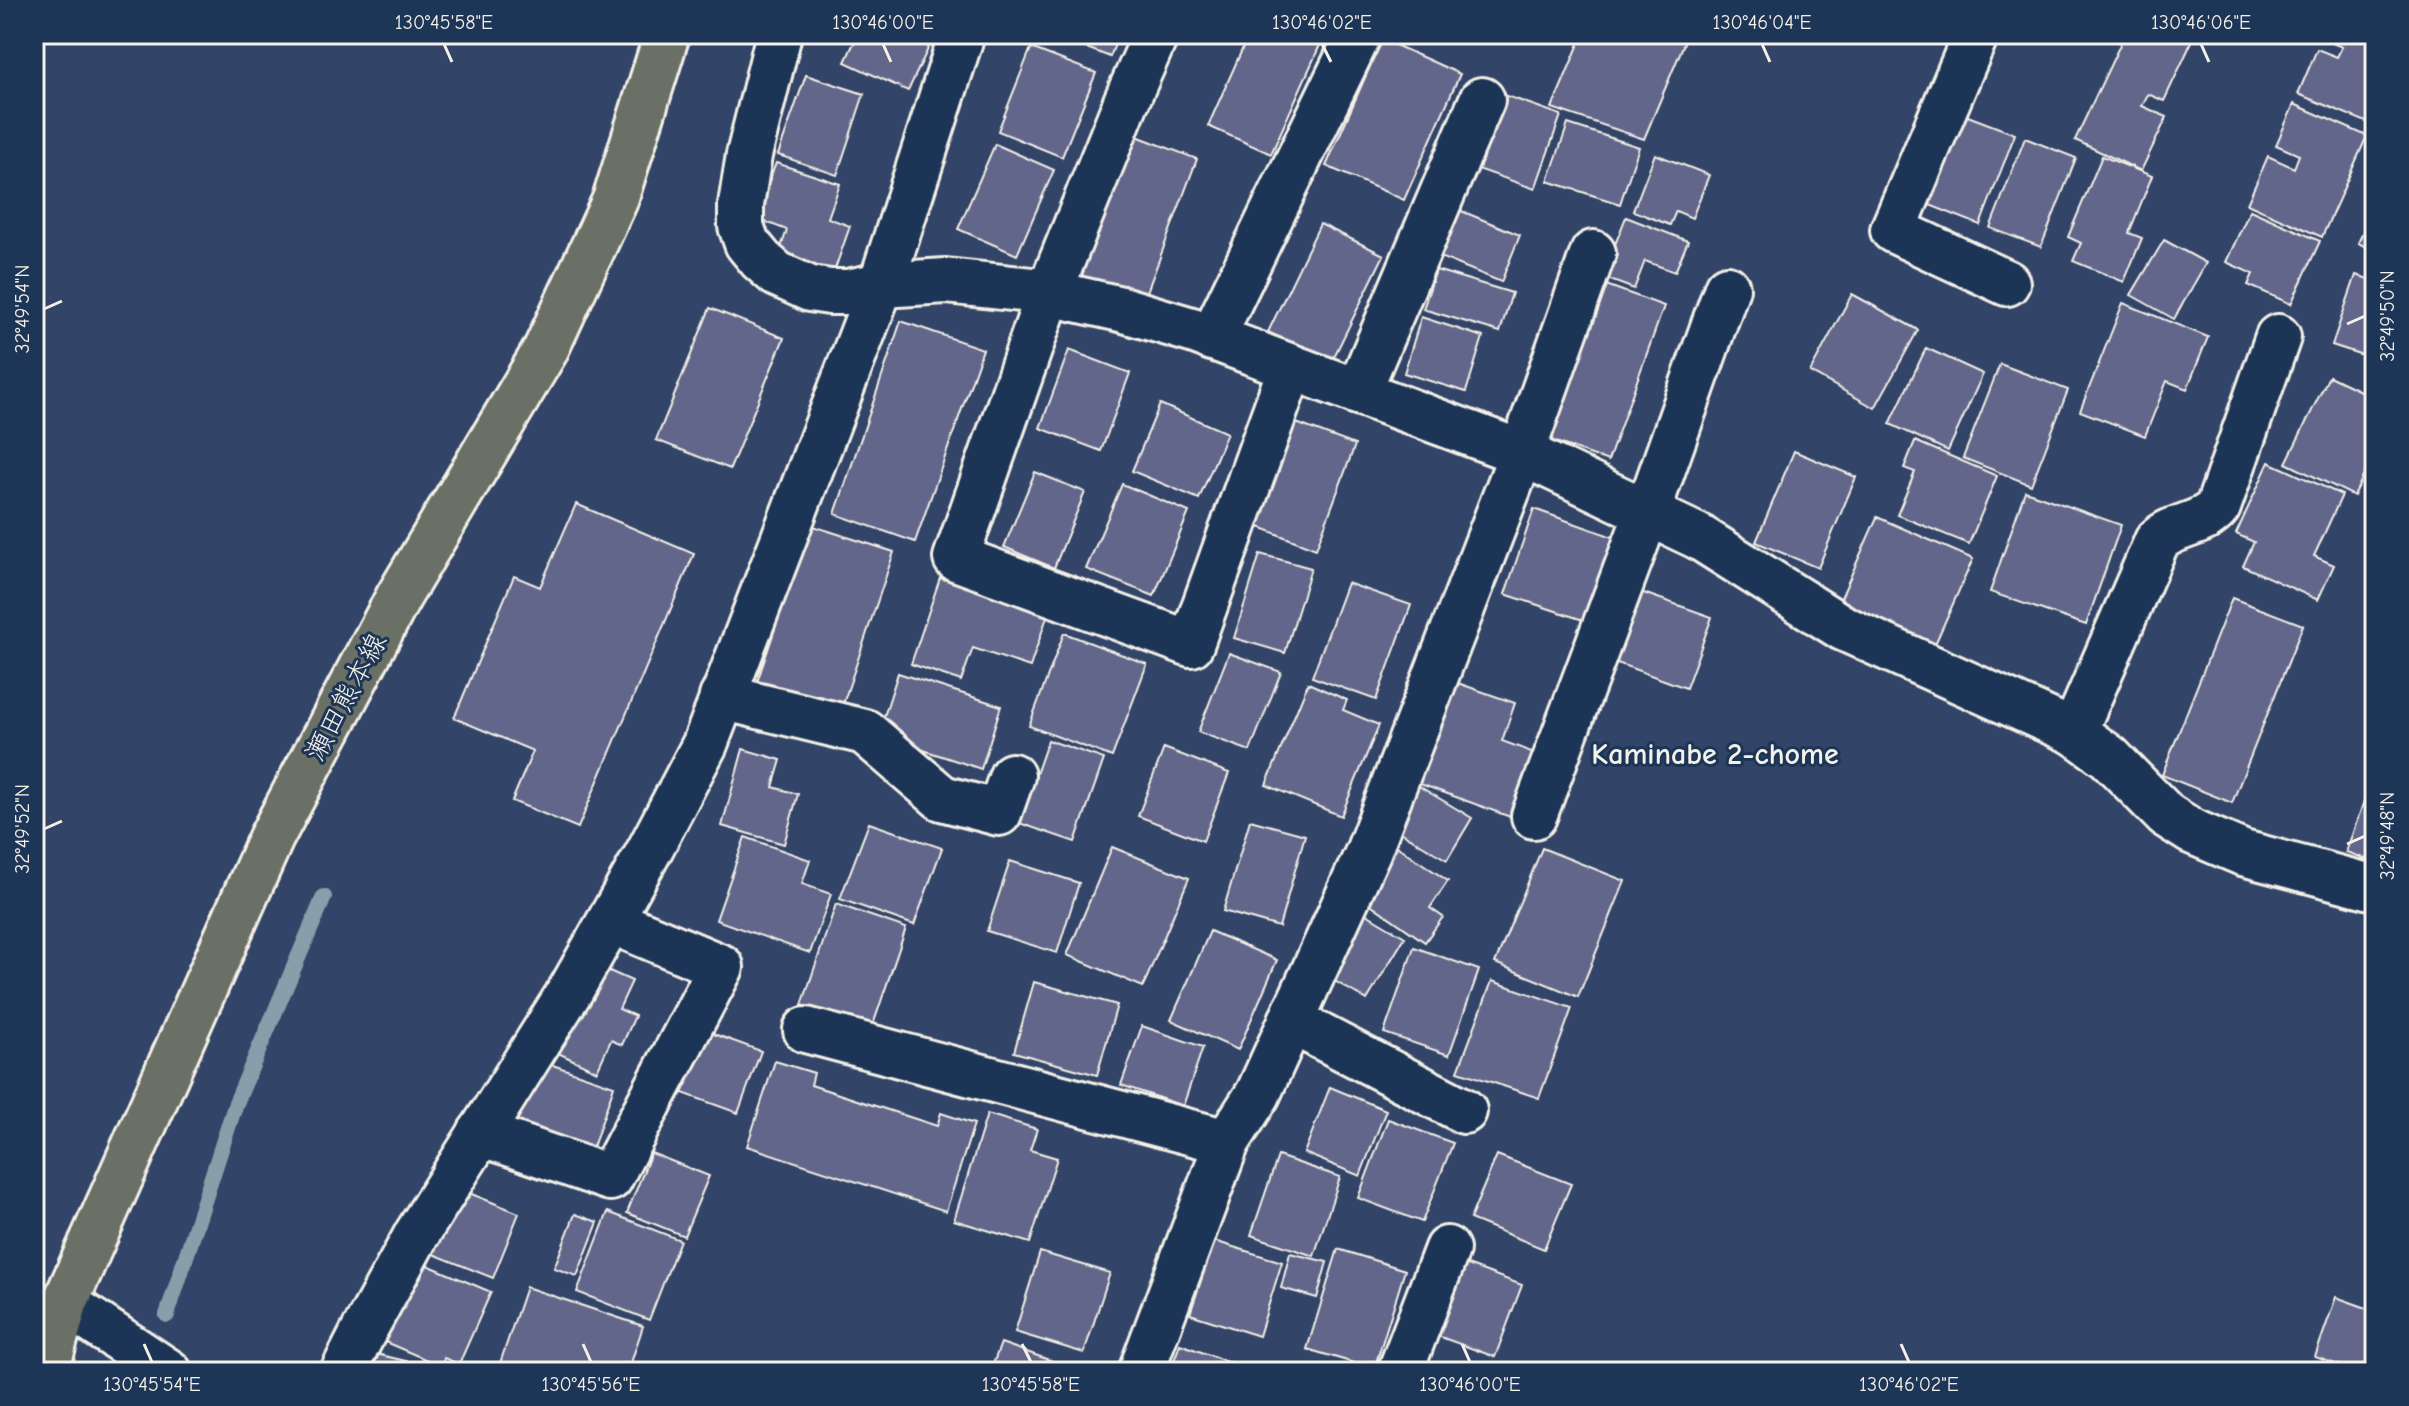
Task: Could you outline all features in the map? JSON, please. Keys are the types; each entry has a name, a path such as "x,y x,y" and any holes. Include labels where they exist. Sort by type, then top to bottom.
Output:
{"main road":[{"name":"瀬田熊本線","path":"46,1372 50,1299 271,838 399,596 545,351 615,200 667,34"}],"street":[{"path":"779,34 749,155 741,205 741,226 747,243 777,274 810,289 848,292 881,285 946,281 1049,293 1121,309 1212,338 1522,453 1699,537 1843,628 2074,732 2109,757 2166,815 2191,831 2243,853 2375,888"},
{"path":"343,1372 417,1234 611,921 705,744 881,285 962,34"},
{"path":"1156,34 1049,293 956,558 1191,644 1291,367"},
{"path":"1212,338 1359,34"},
{"path":"1976,34 1893,230 2007,283"},
{"path":"1358,392 1482,100"},
{"path":"1141,1372 1227,1142 1258,1094 1368,852 1522,453 1593,253"},
{"path":"1534,816 1727,288"},
{"path":"2074,732 2157,541 2172,530 2213,514 2218,507 2278,337"},
{"path":"722,697 865,732 942,798 1001,809"},
{"path":"480,1133 610,1178 721,967 611,921"},
{"path":"1291,1021 1464,1111"},
{"path":"806,1030 1227,1142"},
{"path":"1400,1372 1447,1249"},
{"path":"50,1299 169,1372"}],"building":[{"path":"858,34 935,34 908,91 845,62"},
{"path":"1050,34 1119,34 1110,57"},
{"path":"1249,34 1325,34 1271,154 1208,126"},
{"path":"1583,34 1688,34 1644,139 1552,108"},
{"path":"2125,34 2187,34 2194,37 2164,101 2148,94 2142,106 2167,117 2141,171 2075,140"},
{"path":"2321,34 2375,34 2375,113 2371,124 2298,94 2317,49 2337,57 2342,47 2320,38"},
{"path":"1382,39 1460,74 1404,200 1326,166"},
{"path":"1031,48 1096,73 1062,157 998,131"},
{"path":"806,75 864,94 837,175 778,155"},
{"path":"1504,95 1561,115 1535,189 1478,169"},
{"path":"2294,104 2367,136 2322,237 2247,204 2268,156 2294,168 2299,155 2276,145"},
{"path":"1952,110 2015,134 1980,225 1917,200"},
{"path":"1568,124 1639,147 1620,204 1548,181"},
{"path":"1134,135 1197,159 1142,305 1079,281"},
{"path":"2025,138 2076,158 2041,247 1990,228"},
{"path":"995,144 1054,170 1017,255 958,229"},
{"path":"1655,154 1709,175 1692,218 1676,211 1670,225 1633,211"},
{"path":"2102,156 2152,176 2129,233 2142,238 2124,282 2073,261 2081,243 2068,237"},
{"path":"776,163 840,184 828,218 850,226 834,272 779,253 787,230 755,218"},
{"path":"2375,206 2375,251 2358,243"},
{"path":"1459,210 1520,235 1501,282 1440,257"},
{"path":"2250,210 2320,241 2291,304 2248,285 2253,274 2226,262"},
{"path":"1626,217 1688,241 1675,272 1645,261 1634,289 1602,277"},
{"path":"1320,224 1384,255 1331,363 1268,332"},
{"path":"2164,240 2206,263 2174,319 2131,295"},
{"path":"1436,270 1512,293 1500,332 1423,309"},
{"path":"2356,275 2375,281 2375,359 2332,345"},
{"path":"1598,282 1664,306 1608,461 1542,437"},
{"path":"1852,294 1918,330 1875,408 1810,372"},
{"path":"2123,303 2208,337 2187,389 2167,381 2145,436 2080,411"},
{"path":"710,308 784,338 730,469 656,440"},
{"path":"1421,317 1483,337 1466,392 1404,373"},
{"path":"901,321 983,349 915,542 835,514"},
{"path":"1926,348 1983,374 1948,451 1890,424"},
{"path":"1069,350 1130,373 1101,451 1040,428"},
{"path":"2000,364 2068,390 2031,485 1963,458"},
{"path":"2329,376 2375,398 2375,451 2354,496 2286,463"},
{"path":"1160,404 1227,433 1199,499 1132,471"},
{"path":"1291,421 1355,445 1316,549 1251,524"},
{"path":"1915,441 1997,476 1969,544 1897,515 1915,472 1904,468"},
{"path":"1794,451 1856,477 1818,568 1756,542"},
{"path":"2269,462 2342,495 2314,556 2334,565 2318,600 2243,566 2254,542 2236,534"},
{"path":"1035,472 1085,492 1054,568 1004,547"},
{"path":"1122,484 1189,512 1154,596 1086,569"},
{"path":"2025,491 2121,525 2086,625 1990,592"},
{"path":"2375,499 2375,535 2364,531"},
{"path":"576,504 694,554 578,828 512,801 533,751 454,718 514,576 540,587"},
{"path":"1534,509 1616,538 1586,621 1505,594"},
{"path":"1877,517 1973,559 1932,651 1836,609"},
{"path":"810,525 894,552 840,713 756,685"},
{"path":"1260,554 1311,568 1285,653 1234,638"},
{"path":"940,578 1048,614 1030,667 973,648 961,681 911,664"},
{"path":"1347,583 1411,605 1376,700 1312,677"},
{"path":"1632,589 1712,617 1686,688 1606,659"},
{"path":"2232,598 2303,625 2232,803 2162,775"},
{"path":"1064,633 1147,664 1112,757 1029,726"},
{"path":"1229,653 1281,672 1250,751 1198,732"},
{"path":"898,673 1001,706 981,769 878,735"},
{"path":"1449,680 1515,703 1502,741 1537,754 1513,818 1412,781"},
{"path":"1308,683 1347,700 1343,710 1379,725 1341,816 1266,785"},
{"path":"1048,740 1104,759 1075,842 1019,823"},
{"path":"1164,748 1229,773 1203,841 1138,816"},
{"path":"743,749 781,760 773,787 798,794 784,844 722,826"},
{"path":"2370,784 2375,786 2375,862 2346,852"},
{"path":"1417,785 1472,818 1447,860 1392,827"},
{"path":"1250,820 1305,835 1279,927 1223,911"},
{"path":"869,823 942,848 914,925 840,899"},
{"path":"745,837 810,860 802,884 831,894 810,953 716,920"},
{"path":"1392,843 1448,881 1430,908 1443,917 1425,942 1356,894"},
{"path":"1112,847 1189,878 1143,987 1067,955"},
{"path":"1542,848 1625,881 1578,997 1495,963"},
{"path":"1010,861 1079,883 1057,953 987,931"},
{"path":"836,904 906,928 872,1028 802,1005"},
{"path":"1358,909 1405,937 1367,1000 1321,973"},
{"path":"1210,931 1277,960 1238,1050 1171,1020"},
{"path":"1414,947 1479,970 1449,1055 1384,1033"},
{"path":"598,966 632,981 619,1009 635,1016 622,1045 611,1040 597,1071 558,1053"},
{"path":"1492,981 1572,1008 1539,1098 1458,1071"},
{"path":"1034,982 1117,1005 1097,1075 1014,1052"},
{"path":"1142,1026 1203,1047 1183,1106 1121,1085"},
{"path":"700,1029 761,1051 738,1113 677,1091"},
{"path":"538,1060 614,1086 592,1150 516,1125"},
{"path":"775,1061 814,1073 811,1085 937,1126 941,1113 974,1124 946,1211 747,1146"},
{"path":"1330,1087 1386,1110 1360,1176 1304,1153"},
{"path":"987,1114 1037,1129 1030,1150 1057,1158 1030,1243 954,1220"},
{"path":"1388,1119 1453,1143 1422,1222 1358,1198"},
{"path":"651,1153 709,1176 684,1236 627,1213"},
{"path":"1497,1155 1571,1184 1544,1249 1470,1219"},
{"path":"1278,1156 1340,1177 1314,1256 1251,1235"},
{"path":"459,1189 519,1213 493,1278 433,1254"},
{"path":"608,1212 680,1240 649,1320 577,1292"},
{"path":"575,1214 598,1222 577,1276 554,1268"},
{"path":"1214,1241 1282,1262 1259,1336 1190,1314"},
{"path":"1338,1249 1405,1270 1374,1369 1307,1349"},
{"path":"1040,1252 1110,1273 1084,1353 1015,1332"},
{"path":"1290,1253 1327,1262 1317,1298 1281,1288"},
{"path":"1462,1263 1522,1285 1495,1357 1435,1335"},
{"path":"425,1264 491,1292 459,1364 444,1358 441,1366 385,1342 410,1283 416,1285"},
{"path":"526,1287 643,1326 628,1372 497,1372"},
{"path":"2336,1297 2375,1311 2375,1372 2358,1372 2315,1357"},
{"path":"1001,1343 1061,1364 1058,1372 990,1372"},
{"path":"1180,1344 1255,1372 1170,1372"},
{"path":"376,1354 453,1372 372,1372"}],"waterway":[{"path":"167,1315 236,1103 324,897"}],"district":[{"name":"Kaminabe 2-chome","path":"1715,754"}]}
